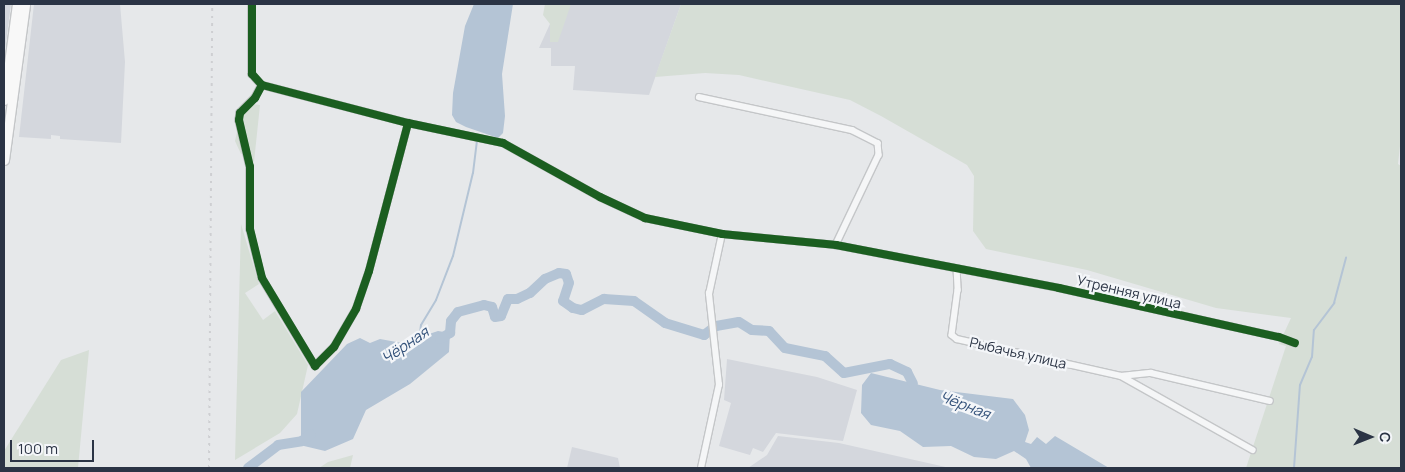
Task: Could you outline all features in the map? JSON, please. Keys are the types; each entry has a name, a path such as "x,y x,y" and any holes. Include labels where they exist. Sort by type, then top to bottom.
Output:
{"main road":[{"path":"4,100 17,4"},
{"path":"4,160 25,4"}],"street":[{"path":"252,4 252,74 262,85 240,113 239,120 250,167 250,229 262,278 315,366 334,347 356,309 369,272 408,123"},
{"name":"Утренняя улица","path":"262,85 408,123 503,143 600,197 644,218 722,234 836,245 957,268 1279,337 1295,343"},
{"path":"699,97 852,130 878,143 879,155 836,245"},
{"path":"701,468 719,385 718,359 710,320 711,281 722,234"},
{"name":"Рыбачья улица","path":"957,268 958,290 952,335 957,339 1121,376"},
{"path":"1121,376 1151,373 1270,401"},
{"path":"1121,376 1253,450"}],"shaded area":[{"path":"4,4 11,4 4,57"},
{"path":"34,4 120,4 125,62 121,143 60,139 60,136 51,135 51,139 19,137"},
{"path":"545,4 571,4 558,42 550,42 550,24 543,15"},
{"path":"559,4 681,4 649,95 573,90 575,66 551,66 551,48 539,48"},
{"path":"681,4 1401,4 1401,137 1398,164 1401,166 1401,468 1246,468 1286,346 1279,344 1291,318 1216,308 1087,270 986,249 973,231 974,176 967,165 881,116 850,100 739,75 705,73 655,77"},
{"path":"253,104 260,105 254,162 245,153 241,154 235,141 241,115"},
{"path":"241,224 259,284 245,293 263,320 275,311 308,365 297,414 280,433 235,460"},
{"path":"89,350 78,468 4,468 4,451 61,360"},
{"path":"727,359 817,377 857,390 843,441 776,433 763,452 753,448 750,455 719,446 731,403 724,400"},
{"path":"778,436 839,443 950,468 748,468 767,455"},
{"path":"572,447 618,458 620,468 567,468"},
{"path":"353,455 350,468 319,468 328,462"}],"water":[{"path":"474,4 513,4 502,74 505,116 503,133 498,138 456,122 452,115 453,93 465,26"},
{"path":"438,331 450,333 449,352 410,384 366,410 353,439 325,451 304,446 301,438 301,392 347,344 360,338 370,343 380,339 402,343"},
{"path":"871,373 940,390 1013,399 1025,415 1029,430 1025,442 1031,444 1037,437 1046,444 1055,436 1109,468 1031,468 1026,459 1014,451 996,459 974,457 951,446 923,447 900,431 871,425 861,413 862,385"}],"waterway":[{"path":"419,341 421,325 436,300 453,256 473,173 477,141"},
{"path":"1294,468 1300,385 1312,357 1314,330 1334,303 1346,258"},
{"name":"Чёрная","path":"440,339 450,333 451,321 458,312 484,305 492,307 495,317 501,316 508,299 517,299 530,293 545,279 559,273 566,274 569,283 563,301 573,308 582,310 604,299 634,301 665,323 704,335 716,326 739,322 752,330 769,331 785,348 825,356 844,373 890,364 907,372 913,384"},
{"name":"Чёрная","path":"248,468 278,445 302,441 311,434"}],"railway":[{"path":"209,468 212,4"}],"cycle path":[{"path":"252,4 252,74 262,85 408,123 503,143 600,197 645,218 722,234 836,245 1059,288 1279,337 1295,343"},
{"path":"262,85 255,98 240,113 239,120 250,167 250,229 262,278 315,366 334,347 356,309 369,271 408,123"}]}
